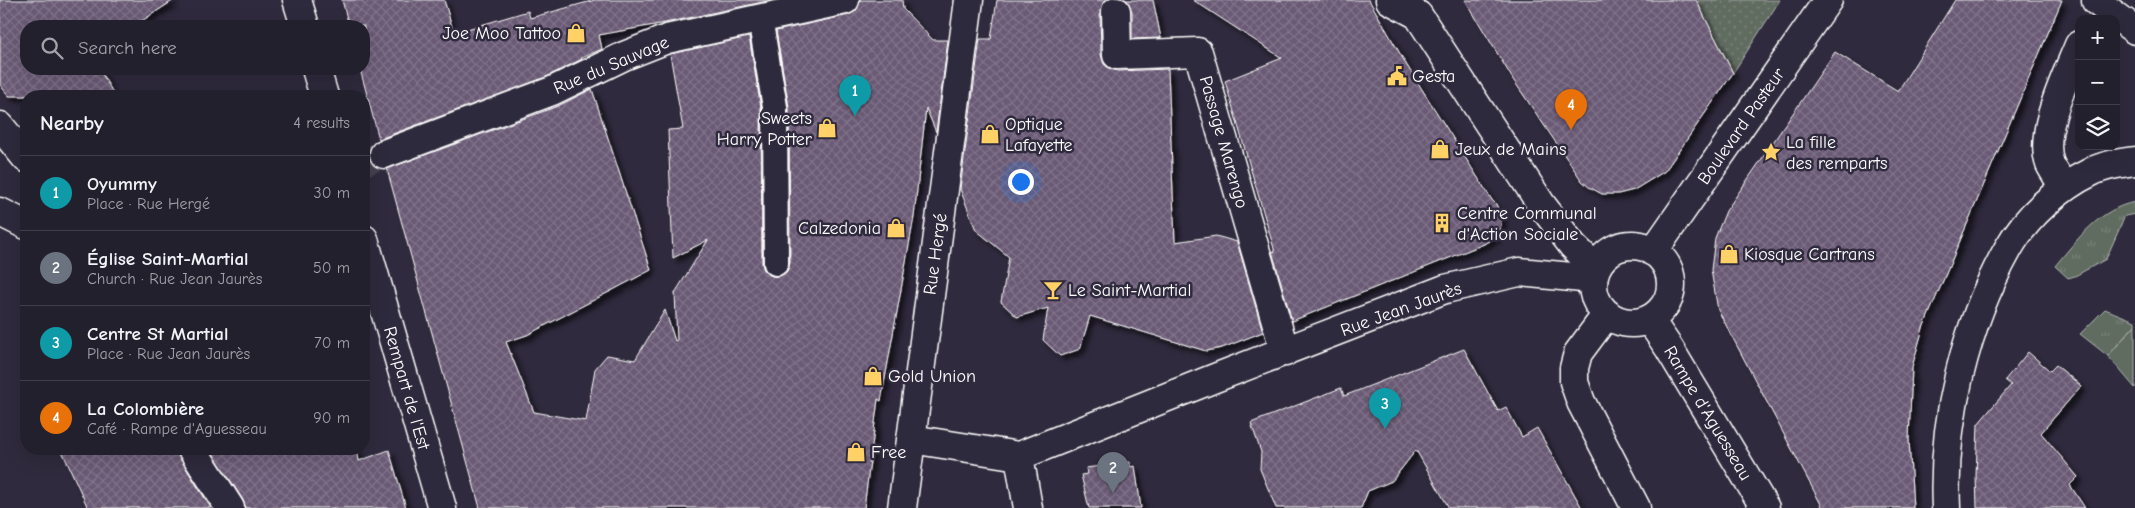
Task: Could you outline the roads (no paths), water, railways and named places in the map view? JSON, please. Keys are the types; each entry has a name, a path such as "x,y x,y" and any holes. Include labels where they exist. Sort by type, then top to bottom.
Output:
{"street":[{"path":"297,0 302,20"},
{"name":"Rue du Sauvage","path":"384,154 552,91 624,56 667,39 755,12 845,0"},
{"name":"Rue Hergé","path":"902,508 969,0"},
{"path":"1390,0 1425,8 1541,204 1595,274"},
{"name":"Boulevard Pasteur","path":"1653,252 1828,0"},
{"path":"2091,15 2097,0 2135,30"},
{"name":"Passage Marengo","path":"1116,11 1117,55 1198,52 1285,352"},
{"path":"2064,188 2050,163 2048,136 2052,110 2075,55"},
{"path":"318,75 322,90"},
{"path":"0,126 20,151"},
{"path":"1946,508 1944,473 1953,406 1967,345 2009,248 2034,215 2064,188 2092,171 2135,161"},
{"path":"0,212 20,222"},
{"path":"1637,246 1653,252 1662,259 1671,281 1666,303 1659,312 1641,323 1623,323 1607,314 1598,304 1594,292 1595,274 1602,259 1621,247 1637,246"},
{"name":"Rempart de l'Est","path":"370,260 442,508"},
{"name":"Rue Jean Jaurès","path":"1019,456 1445,289 1519,272 1595,274"},
{"path":"1607,314 1578,353 1574,368 1574,382 1581,402 1636,508"},
{"name":"Rampe d'Aguesseau","path":"1649,319 1669,348 1766,508"},
{"path":"910,440 1019,456 1028,508"},
{"path":"196,455 230,508"}],"lane":[{"path":"755,12 775,107 776,263"}],"tunnel":[{"path":"370,160 384,154"}],"place":[{"name":"Joe Moo Tattoo","path":"576,33"},
{"name":"Gesta","path":"1397,76"},
{"name":"Oyummy","path":"855,116"},
{"name":"Sweets Harry Potter","path":"827,128"},
{"name":"La Colombière","path":"1571,130"},
{"name":"Optique Lafayette","path":"990,134"},
{"name":"Jeux de Mains","path":"1440,149"},
{"name":"La fille des remparts","path":"1771,152"},
{"name":"Centre Communal d'Action Sociale","path":"1442,223"},
{"name":"Calzedonia","path":"896,228"},
{"name":"Kiosque Cartrans","path":"1729,254"},
{"name":"Le Saint-Martial","path":"1053,290"},
{"name":"Gold Union","path":"873,376"},
{"name":"Centre St Martial","path":"1385,429"},
{"name":"Free","path":"856,452"},
{"name":"Église Saint-Martial","path":"1113,493"}]}
